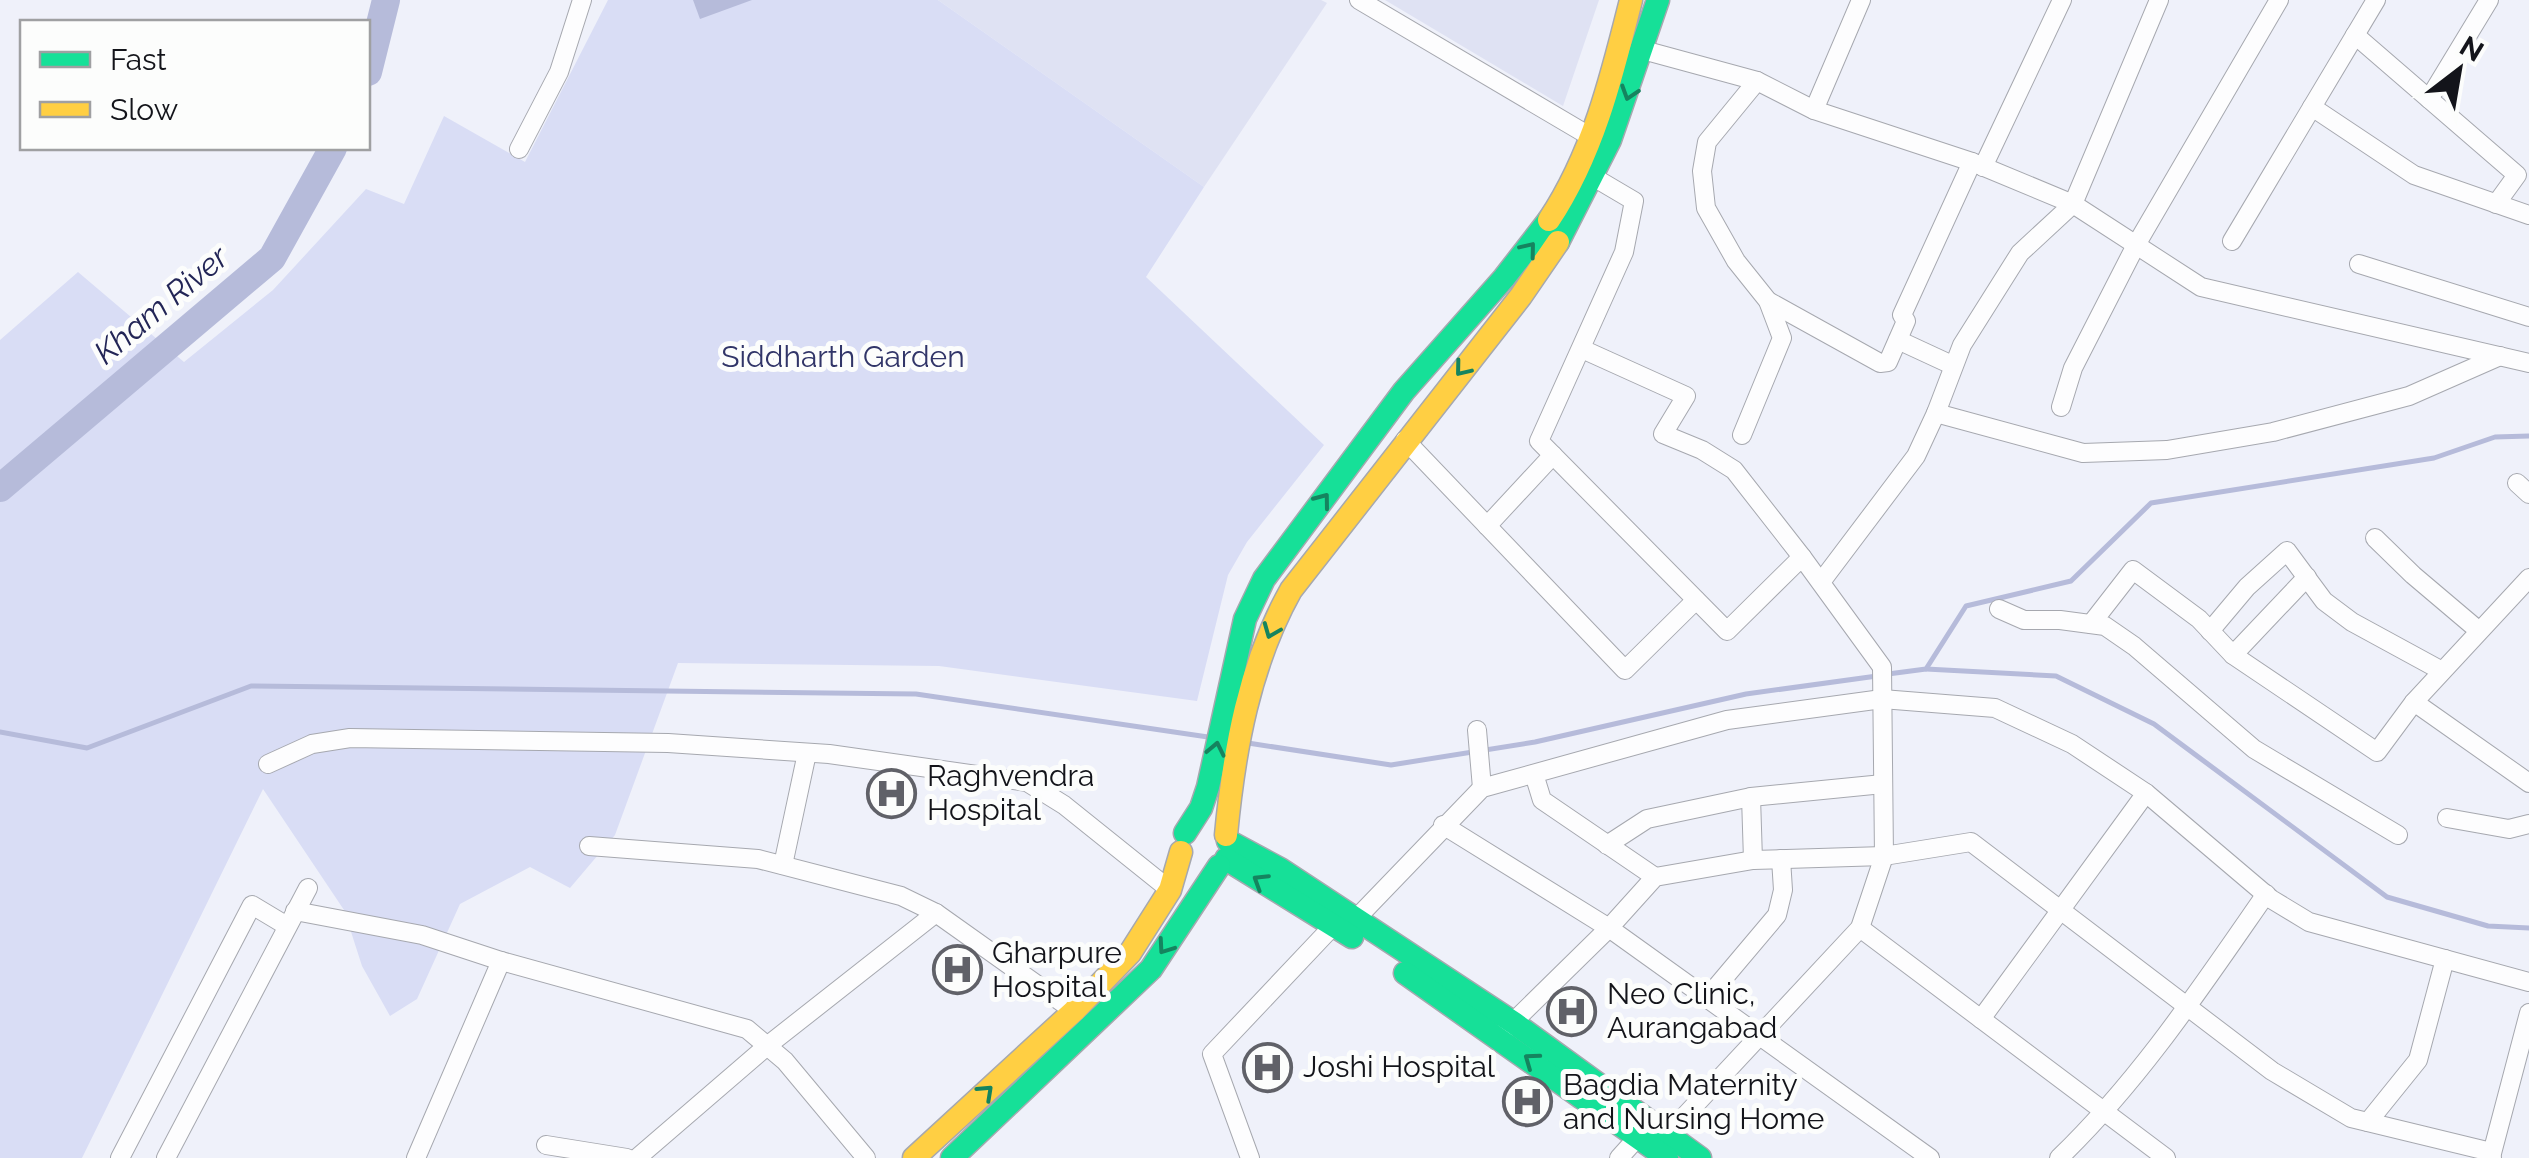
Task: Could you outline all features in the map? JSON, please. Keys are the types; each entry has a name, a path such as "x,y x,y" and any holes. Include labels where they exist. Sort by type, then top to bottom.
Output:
{"main road":[{"path":"952,1158 1150,968 1225,850 1219,788 1234,714 1246,619 1264,579 1426,364 1532,246 1573,180 1602,112 1630,0"},
{"path":"1234,714 1287,596 1405,440 1528,288 1595,178 1618,126 1658,0"},
{"path":"914,1158 1074,1011 1130,953 1170,890 1183,842 1200,808 1219,788"},
{"path":"1206,823 1220,828 1225,850 1204,871 1190,865 1183,842 1191,827 1206,823"},
{"path":"1225,850 1280,869 1344,926 1506,1030 1667,1146"},
{"path":"1506,1030 1637,1138 1700,1158"}],"street":[{"path":"520,149 559,72 582,0"},
{"path":"1358,0 1591,137"},
{"path":"1814,110 1861,0"},
{"path":"1768,301 1880,363 1888,362 1906,321 1902,315 2062,0"},
{"path":"1821,582 1916,456 1962,345 2020,253 2073,204 2159,0"},
{"path":"2060,407 2073,368 2136,245 2278,0"},
{"path":"2232,240 2376,0"},
{"path":"2428,100 2489,0"},
{"path":"2355,36 2517,176 2496,204"},
{"path":"1642,50 1757,81 1814,110 1978,164 2073,204 2200,287 2529,362"},
{"path":"1742,436 1782,338 1768,301 1736,260 1706,208 1702,171 1707,142 1757,81"},
{"path":"2312,106 2414,175 2529,216"},
{"path":"1595,178 1634,200 1624,252 1539,441 1727,631 1802,557"},
{"path":"2359,264 2529,317"},
{"path":"1898,340 1952,365"},
{"path":"1582,349 1686,396 1663,434 1702,450 1734,470 1882,667 1884,856 1860,928 1667,1146"},
{"path":"1936,412 2083,454 2168,450 2272,432 2408,396 2501,356"},
{"path":"1405,440 1625,670 1696,600"},
{"path":"1487,526 1553,455"},
{"path":"2375,538 2478,630"},
{"path":"2210,630 2247,587 2287,551 2324,601 2352,622 2442,671"},
{"path":"2091,624 2133,570 2210,630 2234,654 2376,752 2414,702 2529,578"},
{"path":"2234,654 2307,577"},
{"path":"1999,609 2024,620 2105,626 2278,766 2398,836"},
{"path":"1250,1158 1212,1054 1482,788 1728,720 1882,698 1995,708 2072,744 2146,793 2266,894 2309,922 2529,982"},
{"path":"2414,702 2529,783"},
{"path":"1477,730 1482,788"},
{"path":"268,764 312,744 350,738 668,743 806,752 1028,782 1064,805 1170,890"},
{"path":"783,865 806,752"},
{"path":"1534,774 1542,800 1654,878"},
{"path":"1607,845 1647,819 1751,797 1883,784"},
{"path":"1981,1019 2146,793"},
{"path":"1751,797 1753,860"},
{"path":"2446,818 2509,829 2529,824"},
{"path":"1443,825 1608,928 1930,1158"},
{"path":"1506,1030 1654,878 1753,860 1884,856 1972,842 2272,1071 2351,1118 2486,1151 2492,1158"},
{"path":"588,846 758,859 901,896 936,913 1074,1011"},
{"path":"1707,998 1777,916 1784,890 1781,859"},
{"path":"171,1156 308,888"},
{"path":"2059,1158 2106,1113 2188,1006 2266,894"},
{"path":"120,1158 252,905 291,919 422,935 501,961 747,1029 785,1061 866,1158"},
{"path":"637,1158 767,1046 936,913"},
{"path":"1860,928 2166,1158"},
{"path":"2368,1122 2418,1060 2445,959"},
{"path":"416,1158 501,961"},
{"path":"2492,1158 2529,1013"},
{"path":"1619,1158 1637,1138"},
{"path":"546,1145 627,1158"}],"shaded area":[{"path":"693,0 752,0 700,19"},
{"path":"938,0 1321,0 1327,3 1204,187"},
{"path":"1385,0 1599,0 1563,106"}],"green space":[{"name":"Siddharth Garden","path":"608,0 938,0 1204,187 1146,277 1324,445 1247,542 1228,575 1197,701 939,666 678,663 615,835 570,888 530,867 460,904 417,999 390,1016 362,966 344,910 263,789 82,1158 0,1158 0,340 78,272 184,362 273,290 366,189 404,204 444,116 525,162"}],"waterway":[{"name":"Kham River","path":"370,64 386,0"},
{"name":"Kham River","path":"0,488 272,258 332,150"},
{"path":"1888,674 1926,669 1966,606 2071,581 2151,503 2434,458 2495,437 2529,436"},
{"path":"1926,669 2056,676 2154,724 2387,897 2488,926 2529,928"},
{"path":"1248,743 1391,765 1535,742 1746,694 1877,676"},
{"path":"0,732 87,748 251,686 916,694 1208,737"}],"traffic: fast":[{"path":"1558,242 1610,140 1658,0"},
{"path":"1185,833 1201,808 1208,787 1245,619 1264,579 1404,391 1504,278 1549,220"},
{"path":"1228,841 1280,869 1514,1023 1700,1158"},
{"path":"1226,859 1352,937"},
{"path":"952,1158 1151,969 1219,866"},
{"path":"1405,973 1667,1158"}],"traffic: slow":[{"path":"1549,220 1589,141 1631,0"},
{"path":"1226,835 1234,771 1254,678 1291,590 1521,296 1558,242"},
{"path":"914,1158 1074,1011 1130,953 1170,890 1181,852"}],"place":[{"name":"Raghvendra Hospital","path":"892,793"},
{"name":"Gharpure Hospital","path":"957,970"},
{"name":"Neo Clinic, Aurangabad","path":"1572,1011"},
{"name":"Joshi Hospital","path":"1268,1067"},
{"name":"Bagdia Maternity and Nursing Home","path":"1528,1102"}]}
